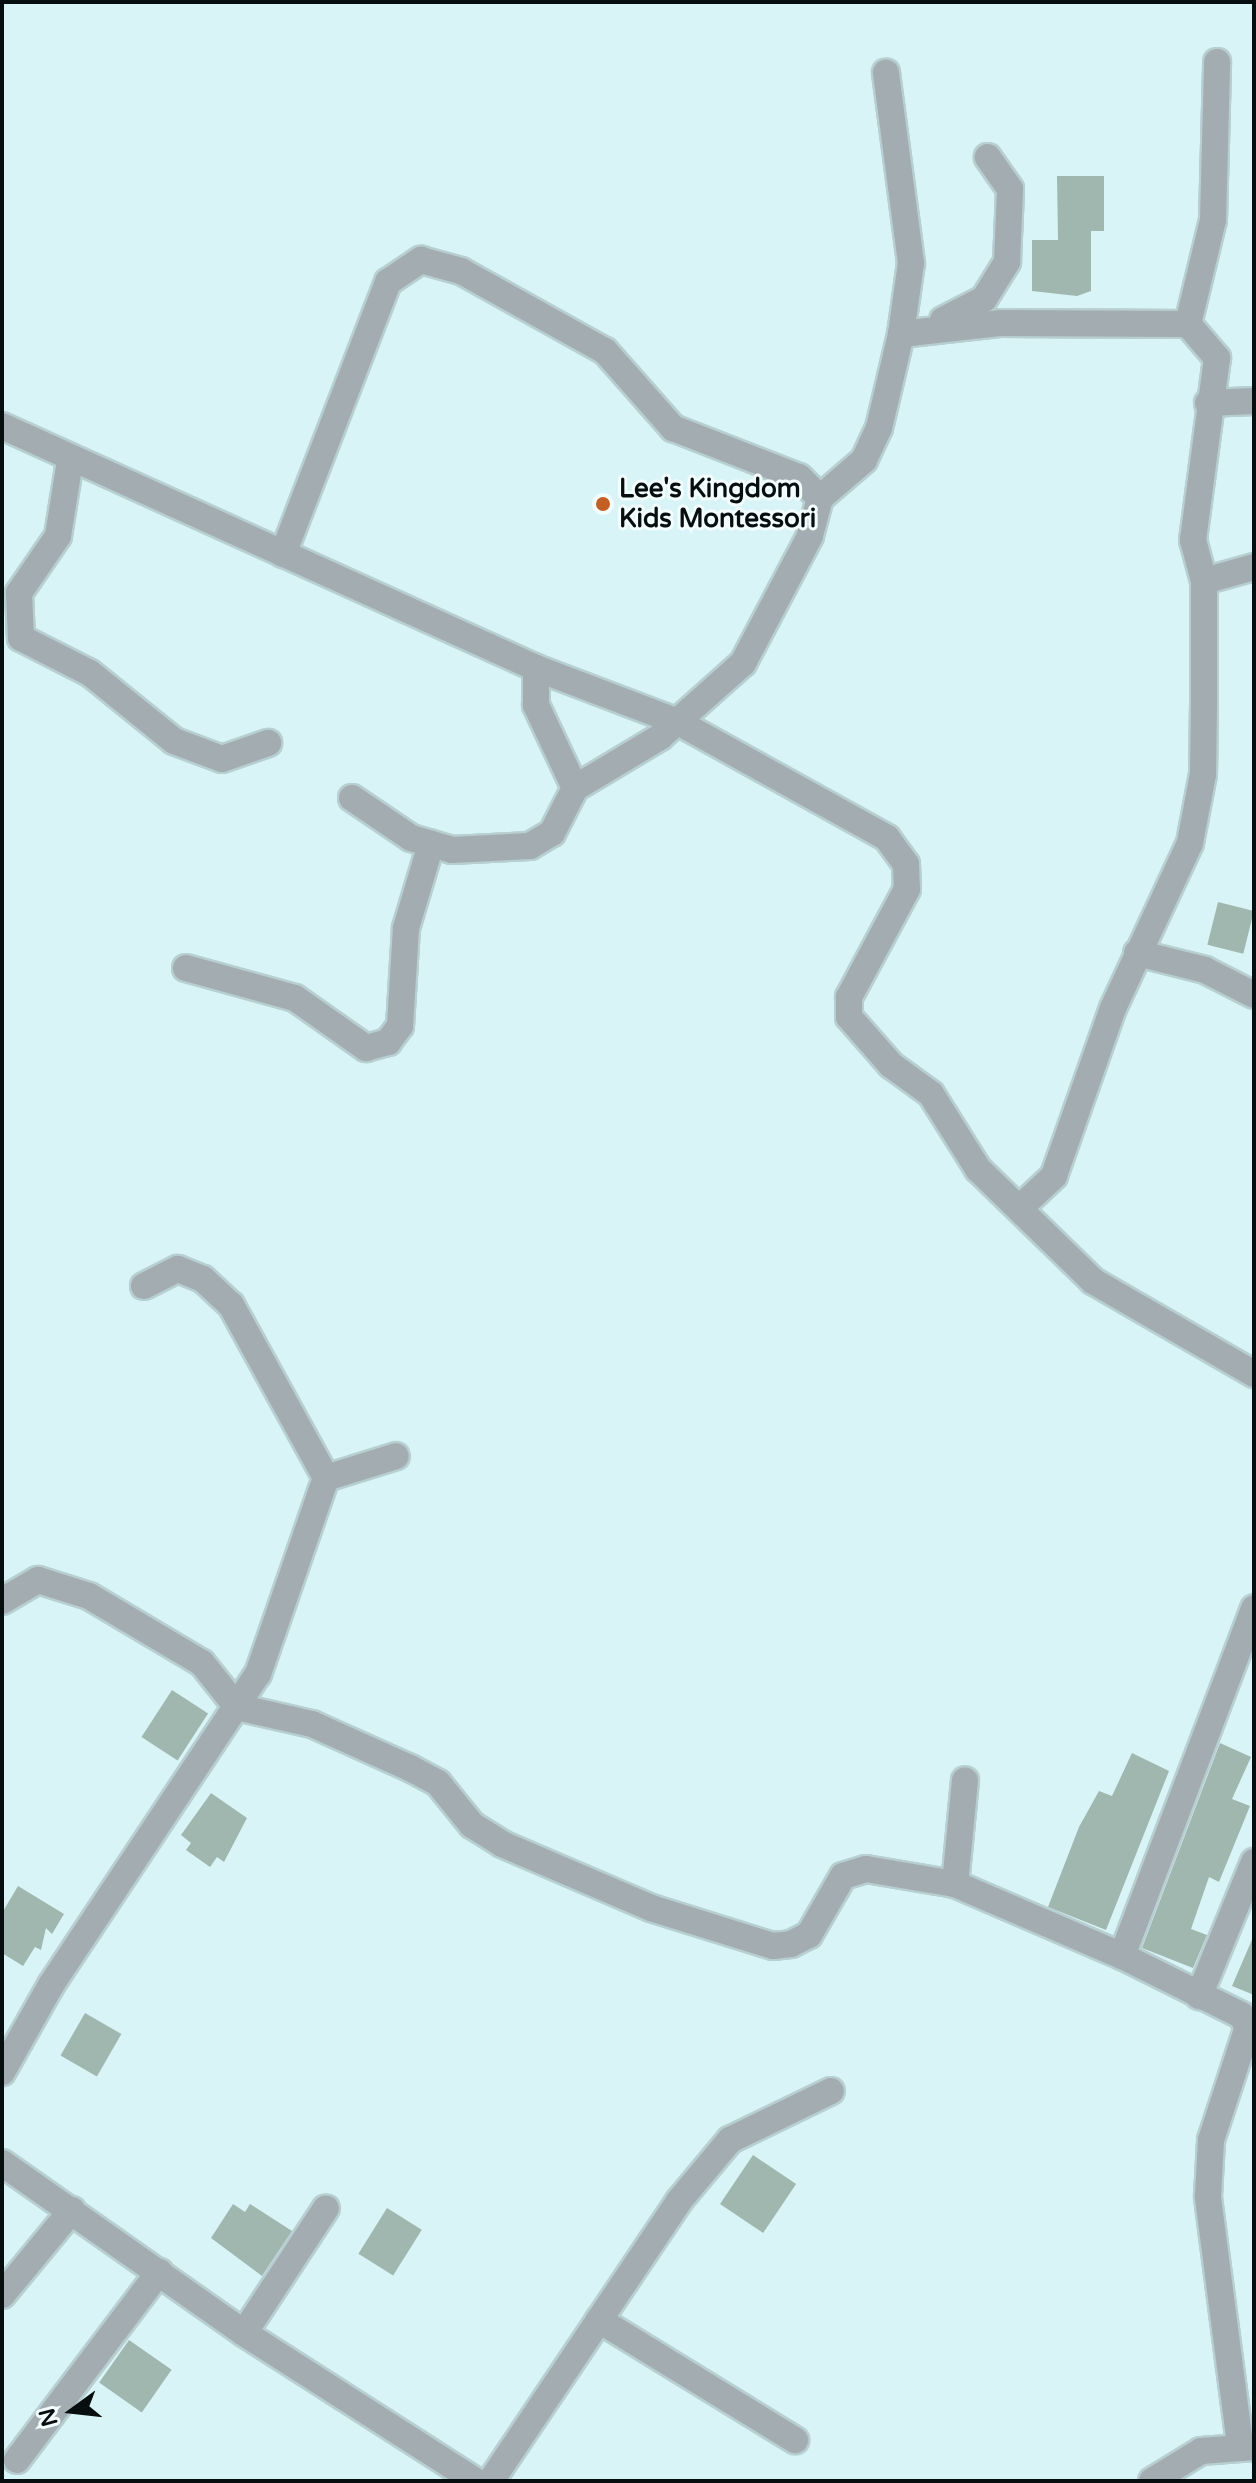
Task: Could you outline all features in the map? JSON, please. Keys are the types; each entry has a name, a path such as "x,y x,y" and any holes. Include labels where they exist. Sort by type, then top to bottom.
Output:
{"street":[{"path":"1188,324 1213,220 1217,62"},
{"path":"352,798 431,844 530,846 561,823 575,788 678,722 743,663 810,536 820,498 864,460 879,428 901,334 911,263 886,73"},
{"path":"901,334 968,312 1007,262 1010,189 988,157"},
{"path":"283,554 388,282 421,260 461,271 605,351 673,428 759,457 820,498"},
{"path":"901,334 1001,323 1188,324 1217,358 1208,403 1193,540 1204,581 1203,774 1190,843 1137,953 1054,1176 1021,1207"},
{"path":"1208,403 1254,401"},
{"path":"2,426 70,461 536,668 678,722 887,838 906,864 907,889 849,997 849,1017 891,1065 931,1094 978,1169 1021,1207 1093,1281 1254,1374"},
{"path":"70,461 58,536 19,593 21,638 90,673 174,741 222,759 268,743"},
{"path":"1204,581 1254,567"},
{"path":"536,668 536,705 575,788"},
{"path":"186,968 295,998 366,1048 388,1042 400,1026 406,928 431,844"},
{"path":"1137,953 1205,970 1254,995"},
{"path":"2,2072 51,1985 258,1674 326,1478 231,1305 203,1279 178,1269 144,1286"},
{"path":"326,1478 396,1456"},
{"path":"2,1601 38,1580 89,1596 202,1663 237,1707 312,1724 410,1768 438,1783 472,1825 502,1844 651,1908 773,1946 809,1935 853,1870 955,1884 1122,1956 1241,2015 1251,2028 1211,2140 1208,2196 1247,2446 1201,2451 1152,2481"},
{"path":"1122,1956 1254,1608"},
{"path":"955,1884 965,1780"},
{"path":"1199,1996 1254,1862"},
{"path":"491,2481 679,2201 730,2140 831,2091"},
{"path":"2,2163 244,2333 475,2481"},
{"path":"244,2333 326,2208"},
{"path":"2,2295 72,2210"},
{"path":"17,2460 159,2272"},
{"path":"599,2320 795,2440"}],"building":[{"path":"1057,176 1104,176 1104,231 1091,231 1091,291 1077,296 1032,291 1032,240 1058,240"},
{"path":"1218,902 1254,911 1243,954 1207,945"},
{"path":"172,1690 208,1713 178,1760 142,1737"},
{"path":"1220,1743 1251,1757 1232,1799 1250,1806 1219,1882 1209,1877 1191,1929 1207,1935 1193,1968 1142,1948"},
{"path":"1132,1753 1169,1771 1106,1930 1048,1907 1079,1827 1099,1791 1112,1796"},
{"path":"211,1793 247,1818 224,1862 217,1857 210,1867 186,1850 191,1843 181,1835"},
{"path":"18,1886 64,1914 52,1934 46,1928 41,1950 35,1947 23,1966 2,1953 2,1913"},
{"path":"1254,1935 1254,1995 1232,1986"},
{"path":"85,2013 121,2034 97,2076 61,2055"},
{"path":"753,2155 796,2184 763,2233 720,2204"},
{"path":"233,2204 245,2212 250,2204 292,2231 262,2276 211,2238"},
{"path":"387,2208 422,2230 393,2276 358,2254"},
{"path":"129,2340 172,2370 142,2412 99,2383"}],"place":[{"name":"Lee's Kingdom Kids Montessori","path":"603,504"}]}
